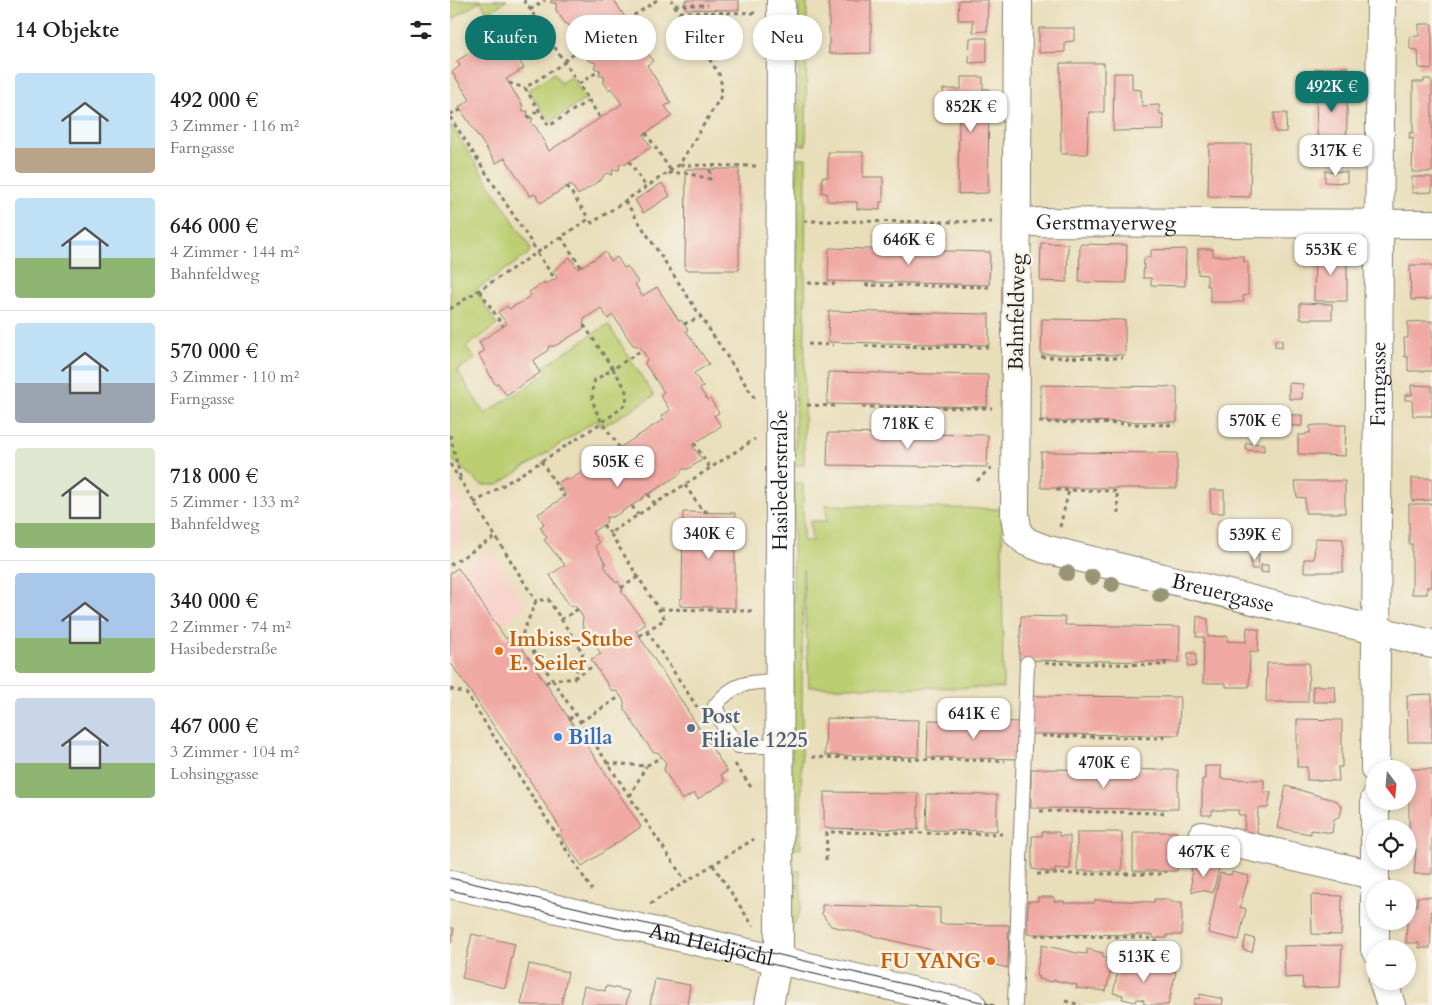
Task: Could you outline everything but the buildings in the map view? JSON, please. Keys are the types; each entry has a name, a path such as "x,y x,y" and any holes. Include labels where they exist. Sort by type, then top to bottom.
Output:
{"street":[{"name":"Bahnfeldweg","path":"1018,0 1015,515 1018,534"},
{"name":"Farngasse","path":"1376,760 1381,0"},
{"name":"Hasibederstraße","path":"769,1005 779,960 778,612 781,7"},
{"name":"Gerstmayerweg","path":"1018,222 1432,224"},
{"name":"Breuergasse","path":"1018,534 1027,542 1053,551 1432,644"},
{"path":"1375,810 1375,940"},
{"path":"1202,836 1374,875"},
{"name":"Am Heidjöchl","path":"450,884 972,1005"},
{"path":"1386,990 1392,1005"}],"lane":[{"path":"1015,1005 1027,663"},
{"path":"778,681 747,683 726,692 715,706 724,727 738,746 778,746"}],"path":[{"path":"524,0 600,118"},
{"path":"530,10 545,0"},
{"path":"635,15 658,0"},
{"path":"568,186 592,223 679,165 715,109 720,98 722,86 719,74 670,0"},
{"path":"674,6 710,5"},
{"path":"679,12 781,7"},
{"path":"525,88 567,60"},
{"path":"579,84 600,70"},
{"path":"509,84 525,88 549,126 589,100"},
{"path":"462,110 450,116 555,279"},
{"path":"527,118 539,110"},
{"path":"646,133 669,172"},
{"path":"629,161 646,187"},
{"path":"679,165 779,166"},
{"path":"669,172 686,173 710,179 710,166"},
{"path":"626,201 758,404"},
{"path":"450,309 589,219"},
{"name":"Gerstmayerweg","path":"779,221 1018,222"},
{"path":"561,237 581,267"},
{"path":"808,283 835,284"},
{"path":"865,285 1017,287"},
{"path":"480,291 503,326"},
{"path":"684,324 701,317"},
{"path":"474,503 620,409 626,399 624,388 584,325"},
{"path":"808,344 833,345"},
{"path":"865,346 1123,358"},
{"path":"620,447 592,403 592,388 595,380 642,350"},
{"path":"807,405 834,406"},
{"path":"862,407 1176,424"},
{"path":"450,435 461,483"},
{"path":"610,533 758,437"},
{"path":"694,443 710,468"},
{"path":"540,461 564,497"},
{"path":"450,464 536,601"},
{"path":"685,485 701,509 709,513"},
{"path":"1056,490 1118,491 1118,513"},
{"path":"1053,551 1068,490"},
{"path":"648,494 655,504"},
{"path":"632,506 638,515"},
{"path":"603,525 666,619 639,636"},
{"path":"450,565 494,536"},
{"path":"621,588 638,577"},
{"path":"536,601 548,599 583,653 574,679"},
{"path":"536,601 522,635 686,882"},
{"path":"561,620 578,609"},
{"path":"659,609 778,612"},
{"path":"1027,663 1103,662 1165,665 1165,662"},
{"path":"546,683 552,679 574,679 595,665"},
{"path":"450,689 466,693 550,822 592,891"},
{"path":"580,722 621,696"},
{"path":"569,719 575,715"},
{"path":"484,721 489,718"},
{"path":"1024,736 1148,736 1163,738 1163,735"},
{"path":"508,757 513,754"},
{"path":"812,757 842,756 1023,761"},
{"path":"630,797 646,766 661,757"},
{"path":"607,762 646,766"},
{"path":"1022,811 1129,810 1164,813 1164,809"},
{"path":"550,822 554,819"},
{"path":"826,860 827,832 839,830 1021,834"},
{"path":"639,928 650,905 754,839"},
{"path":"714,865 754,927"},
{"path":"1019,874 1143,872 1164,874 1165,871"},
{"path":"1017,934 1132,936 1158,942 1160,938"},
{"path":"1065,1001 1081,1005"}],"shaded area":[{"path":"450,484 465,506 459,510 461,544 450,551"},
{"path":"492,549 527,607 497,626 458,568"}],"green space":[{"path":"450,0 507,0 488,13 480,1 450,21"},
{"path":"799,0 807,0 807,15 799,15"},
{"path":"799,60 807,60 806,145 798,145"},
{"path":"554,73 561,83 571,76 586,99 550,122 528,90"},
{"path":"450,124 529,245 530,251 476,290 497,325 466,347 475,359 457,370 485,414 548,372 543,367 608,324 654,396 602,427 597,420 498,485 481,485 450,458"},
{"path":"797,158 806,158 804,465 795,466"},
{"path":"794,483 803,483 803,541 812,541 810,521 827,521 826,505 1002,509 1003,688 809,687 803,570 801,849 791,849"},
{"path":"791,871 800,871 801,904 797,919 786,929"}],"tram line":[{"path":"450,878 994,1005"},
{"path":"450,890 949,1005"}],"place":[{"name":"Imbiss-Stube E. Seiler","path":"499,651"},
{"name":"Post Filiale 1225","path":"691,728"},
{"name":"Billa","path":"558,737"},
{"name":"FU YANG","path":"991,961"}]}
